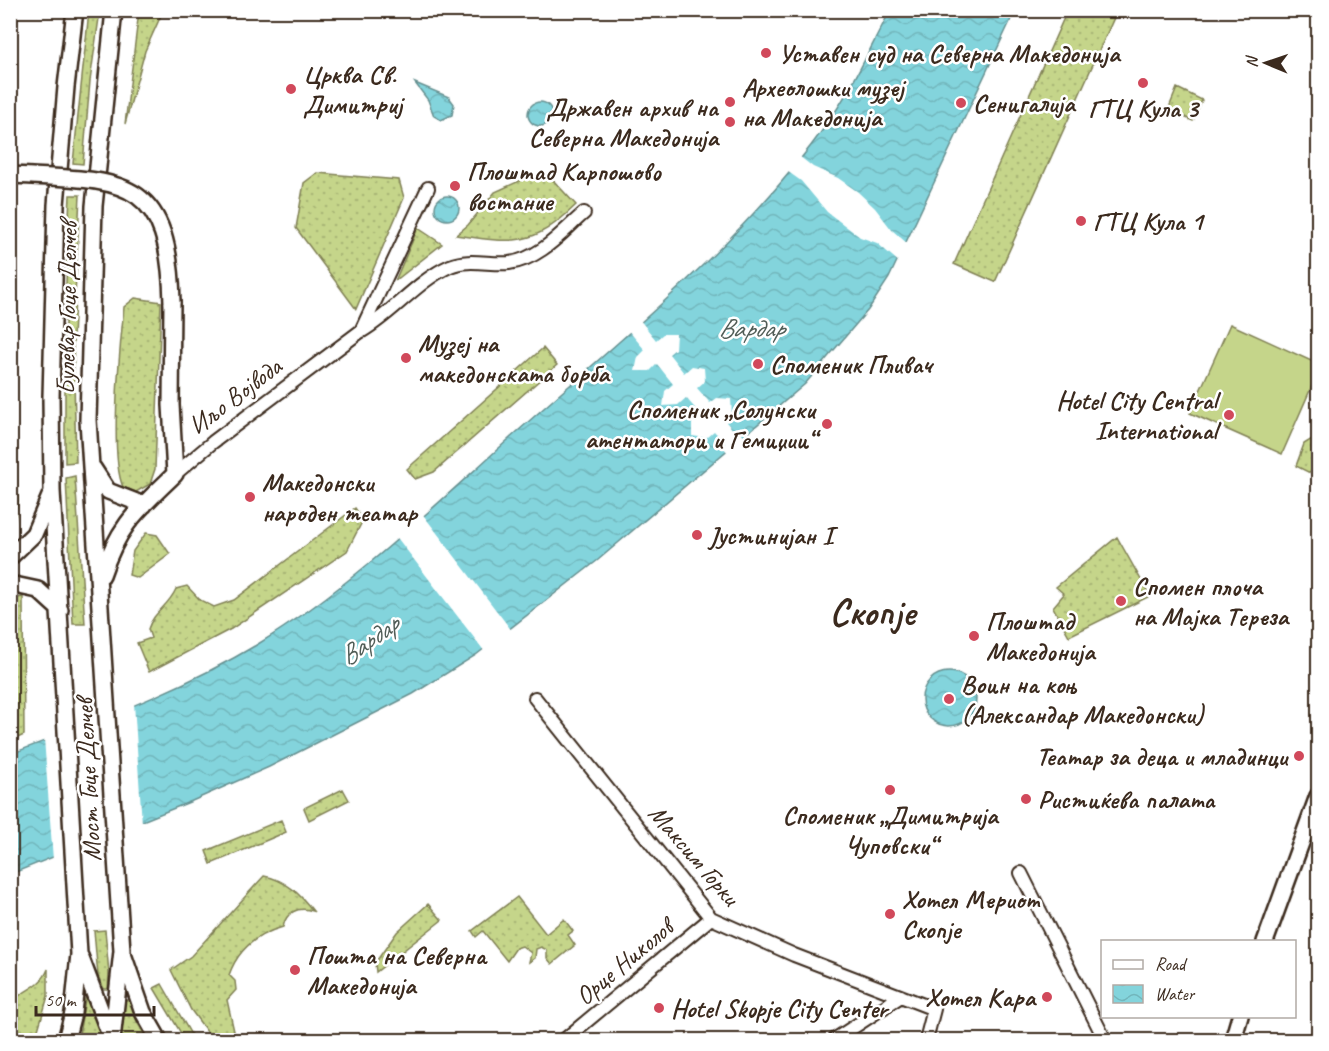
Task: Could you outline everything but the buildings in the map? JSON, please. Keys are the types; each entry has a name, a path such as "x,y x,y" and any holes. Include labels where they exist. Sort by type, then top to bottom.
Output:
{"street":[{"name":"Булевар Гоце Делчев","path":"60,610 52,491 51,307 56,204 75,10"},
{"name":"Булевар Гоце Делчев","path":"102,607 90,463 89,373 94,206 114,10"},
{"path":"11,175 102,181 123,187 138,196 154,213 165,235 172,302 171,405 175,474"},
{"name":"Иљо Војвода","path":"361,332 428,188"},
{"name":"Иљо Војвода","path":"100,581 111,548 129,518 213,442 361,332 383,319 441,270 454,265 511,263 526,258 541,251 584,213"},
{"path":"90,463 108,491 144,505"},
{"path":"10,557 34,534 52,491"},
{"path":"10,584 38,590 60,610"},
{"name":"Мост Гоце Делчев","path":"102,607 122,951"},
{"name":"Мост Гоце Делчев","path":"60,610 79,954"},
{"name":"Максим Горки","path":"535,698 711,918 794,955 934,1009 926,1041"},
{"path":"1266,940 1318,796"},
{"path":"1020,873 1105,1041"},
{"name":"Орце Николов","path":"564,1041 711,918"},
{"path":"112,1041 122,951"},
{"path":"122,951 143,1012 159,1041"},
{"path":"79,954 112,1041"},
{"path":"66,1041 73,1013 79,954"},
{"path":"834,1041 901,996"},
{"path":"1233,1041 1240,1018"}],"green space":[{"path":"89,11 100,11 90,81 83,164 73,163"},
{"path":"139,11 163,11 145,51 125,124"},
{"path":"1067,11 1117,11 995,282 954,264"},
{"path":"1177,88 1202,100 1193,121 1168,110"},
{"path":"317,173 399,180 404,198 356,309 296,228 304,183"},
{"path":"526,178 552,179 576,205 547,229 520,239 492,240 456,235 468,225 495,192"},
{"path":"70,195 80,195 73,338 76,462 65,463 65,304"},
{"path":"418,228 442,244 395,281"},
{"path":"10,246 13,258 12,373 18,501 11,540"},
{"path":"135,298 161,302 155,469 150,484 136,492 123,487 119,472 116,426 124,307"},
{"path":"1230,324 1318,364 1318,372 1282,454 1190,413"},
{"path":"543,348 557,365 434,472 415,479 407,469"},
{"path":"1312,439 1318,442 1318,477 1296,466 1304,444"},
{"path":"75,476 85,624 73,624 66,478"},
{"path":"355,508 363,520 347,551 231,629 149,672 137,643 151,638 148,629 151,623 176,589 187,586 200,600 214,607 234,600"},
{"path":"146,533 157,535 170,554 138,578 129,575 133,551"},
{"path":"1117,537 1150,596 1069,636 1053,607 1064,594 1056,587"},
{"path":"23,597 24,735 11,741 11,599"},
{"path":"343,789 349,800 309,820 304,808"},
{"path":"281,820 286,832 211,864 206,851"},
{"path":"264,876 292,889 313,911 302,909 290,914 283,927 257,938 243,950 229,975 235,981 236,990 227,1000 236,1040 213,1040 191,1010 171,970 191,956"},
{"path":"517,897 546,934 564,919 573,931 568,935 575,945 552,964 547,958 547,950 541,947 536,949 535,958 529,962 531,953 522,946 516,948 507,961 483,931 476,937 472,931"},
{"path":"428,904 442,920 376,972 375,963 397,932"},
{"path":"105,930 109,973 108,989 104,989 98,976 94,931"},
{"path":"48,969 48,996 35,1040 11,1040 11,1003 41,980"},
{"path":"162,984 193,1038 185,1040 154,988"},
{"path":"86,994 103,1033 100,1040 78,1040"},
{"path":"130,1000 137,1022 148,1040 123,1040 120,1035 122,1002"}],"water":[{"name":"Вардар","path":"890,11 1015,11 889,278 868,310 805,384 598,560 476,655 413,694 269,767 192,801 11,874 11,754 168,691 228,661 292,622 388,547 677,290 756,211 793,168 836,111"},
{"path":"415,83 449,97 454,104 452,115 441,120 434,116 428,100"},
{"path":"540,102 545,103 551,109 551,119 545,125 540,126 535,125 529,119 528,114 529,109 535,103"},
{"path":"447,196 452,197 458,203 458,213 452,219 447,220 442,219 436,213 435,208 436,203 442,197"},
{"path":"949,672 959,674 968,680 974,689 976,699 974,709 968,718 959,724 949,726 939,724 930,718 924,709 922,699 924,689 930,680 939,674"}],"pier":[{"path":"799,156 813,167 838,178 875,208 892,230 909,245 900,263 877,243 860,237 827,212 801,181 787,171"},
{"path":"639,319 656,340 663,334 676,334 675,349 669,354 684,373 692,366 704,368 705,381 697,388 710,403 717,398 731,399 732,416 726,422 737,434 741,432 747,439 729,454 722,446 725,443 714,431 706,438 692,436 692,421 700,414 686,398 678,405 663,406 665,391 673,384 657,364 650,371 635,371 638,357 645,350 627,329"},
{"path":"421,512 512,631 485,652 395,535"},
{"path":"134,703 142,824 53,860 44,738"}],"place":[{"name":"Уставен суд на Северна Македонија","path":"766,53"},
{"name":"ГТЦ Кула 3","path":"1143,83"},
{"name":"Црква Св. Димитриј","path":"291,89"},
{"name":"Археолошки музеј на Македонија","path":"730,102"},
{"name":"Сенигалија","path":"961,103"},
{"name":"Државен архив на Северна Македонија","path":"730,122"},
{"name":"Плоштад Карпошово востание","path":"455,186"},
{"name":"ГТЦ Кула 1","path":"1081,221"},
{"name":"Музеј на македонската борба","path":"406,358"},
{"name":"Споменик Пливач","path":"758,364"},
{"name":"Hotel City Central International","path":"1229,415"},
{"name":"Споменик „Солунски атентатори и Гемиџии“","path":"827,424"},
{"name":"Македонски народен театар","path":"250,497"},
{"name":"Јустинијан I","path":"697,535"},
{"name":"Спомен плоча на Мајка Тереза","path":"1121,601"},
{"name":"Плоштад Македонија","path":"974,636"},
{"name":"Воин на коњ (Александар Македонски)","path":"949,699"},
{"name":"Театар за деца и младинци","path":"1299,756"},
{"name":"Споменик „Димитрија Чуповски“","path":"890,790"},
{"name":"Ристиќева палата","path":"1026,799"},
{"name":"Хотел Мериот Скопје","path":"890,914"},
{"name":"Пошта на Северна Македонија","path":"295,970"},
{"name":"Хотел Кара","path":"1047,997"},
{"name":"Hotel Skopje City Center","path":"659,1008"}],"district":[{"name":"Скопје","path":"872,612"}]}
